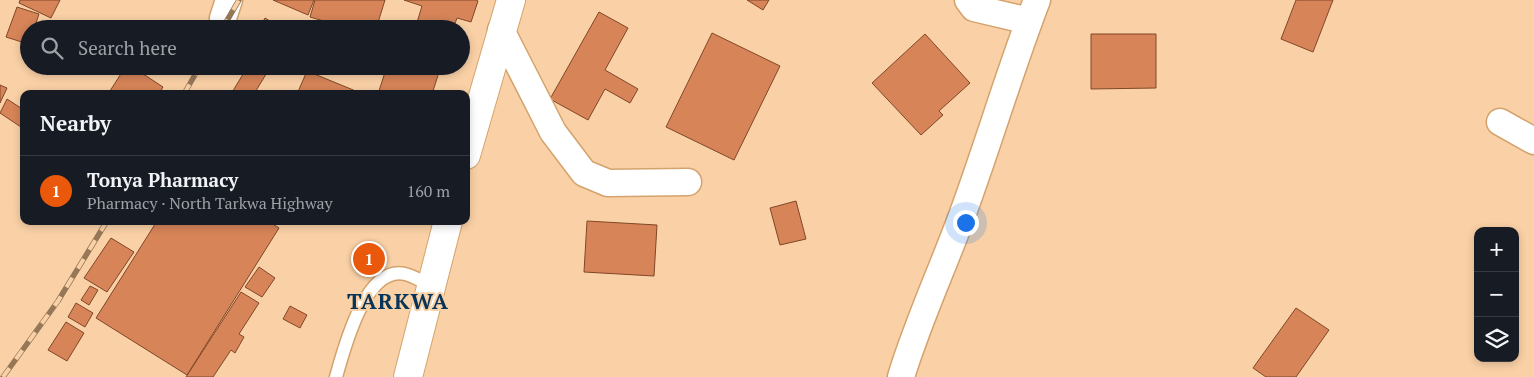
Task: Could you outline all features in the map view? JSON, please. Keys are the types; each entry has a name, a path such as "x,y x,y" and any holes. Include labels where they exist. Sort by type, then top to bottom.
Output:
{"main road":[{"path":"470,140 511,0"},
{"path":"408,377 447,225"}],"street":[{"path":"901,377 914,334 956,233 988,146 1033,11 974,8 968,0"},
{"path":"501,30 553,132 584,173 608,183 688,182"},
{"path":"1500,122 1534,141"}],"lane":[{"path":"336,377 359,308 374,285 391,275 405,274 430,285"}],"building":[{"path":"20,0 60,0 51,18 19,3"},
{"path":"273,0 314,0 308,15"},
{"path":"315,0 385,0 379,20 320,20 310,17"},
{"path":"404,0 478,1 471,22 470,20 457,18 456,20 418,20 422,6"},
{"path":"747,0 769,0 763,10"},
{"path":"1296,0 1333,0 1313,52 1281,39"},
{"path":"17,7 39,14 37,20 20,20 20,41 6,37"},
{"path":"599,12 628,28 605,70 638,89 630,103 605,89 588,120 550,99"},
{"path":"712,33 780,66 734,160 666,127"},
{"path":"925,34 970,83 939,111 943,115 921,135 872,83"},
{"path":"1091,34 1156,34 1156,88 1091,89"},
{"path":"120,75 145,75 163,87 161,90 111,90"},
{"path":"243,75 266,75 256,90 233,90"},
{"path":"305,75 317,75 353,90 299,90"},
{"path":"384,75 438,75 433,90 379,90"},
{"path":"0,85 7,88 0,103"},
{"path":"7,99 20,107 20,126 0,113"},
{"path":"796,201 806,239 780,245 770,208"},
{"path":"587,221 657,225 654,276 584,272"},
{"path":"154,225 274,225 279,228 187,375 96,318"},
{"path":"111,238 134,252 107,292 84,278"},
{"path":"259,267 275,278 262,297 245,287"},
{"path":"90,286 98,290 89,305 81,300"},
{"path":"241,292 259,303 239,334 244,337 235,353 231,350 213,377 186,377"},
{"path":"76,303 93,313 85,327 68,317"},
{"path":"290,306 307,315 300,328 283,319"},
{"path":"1296,308 1329,330 1296,377 1266,377 1253,368"},
{"path":"66,322 84,333 67,361 48,350"}],"railway":[{"path":"227,20 239,0"},
{"path":"186,90 195,75"},
{"path":"3,377 58,301 105,225"}],"place":[{"name":"Tonya Pharmacy","path":"369,259"}],"district":[{"name":"TARKWA","path":"398,300"}]}
